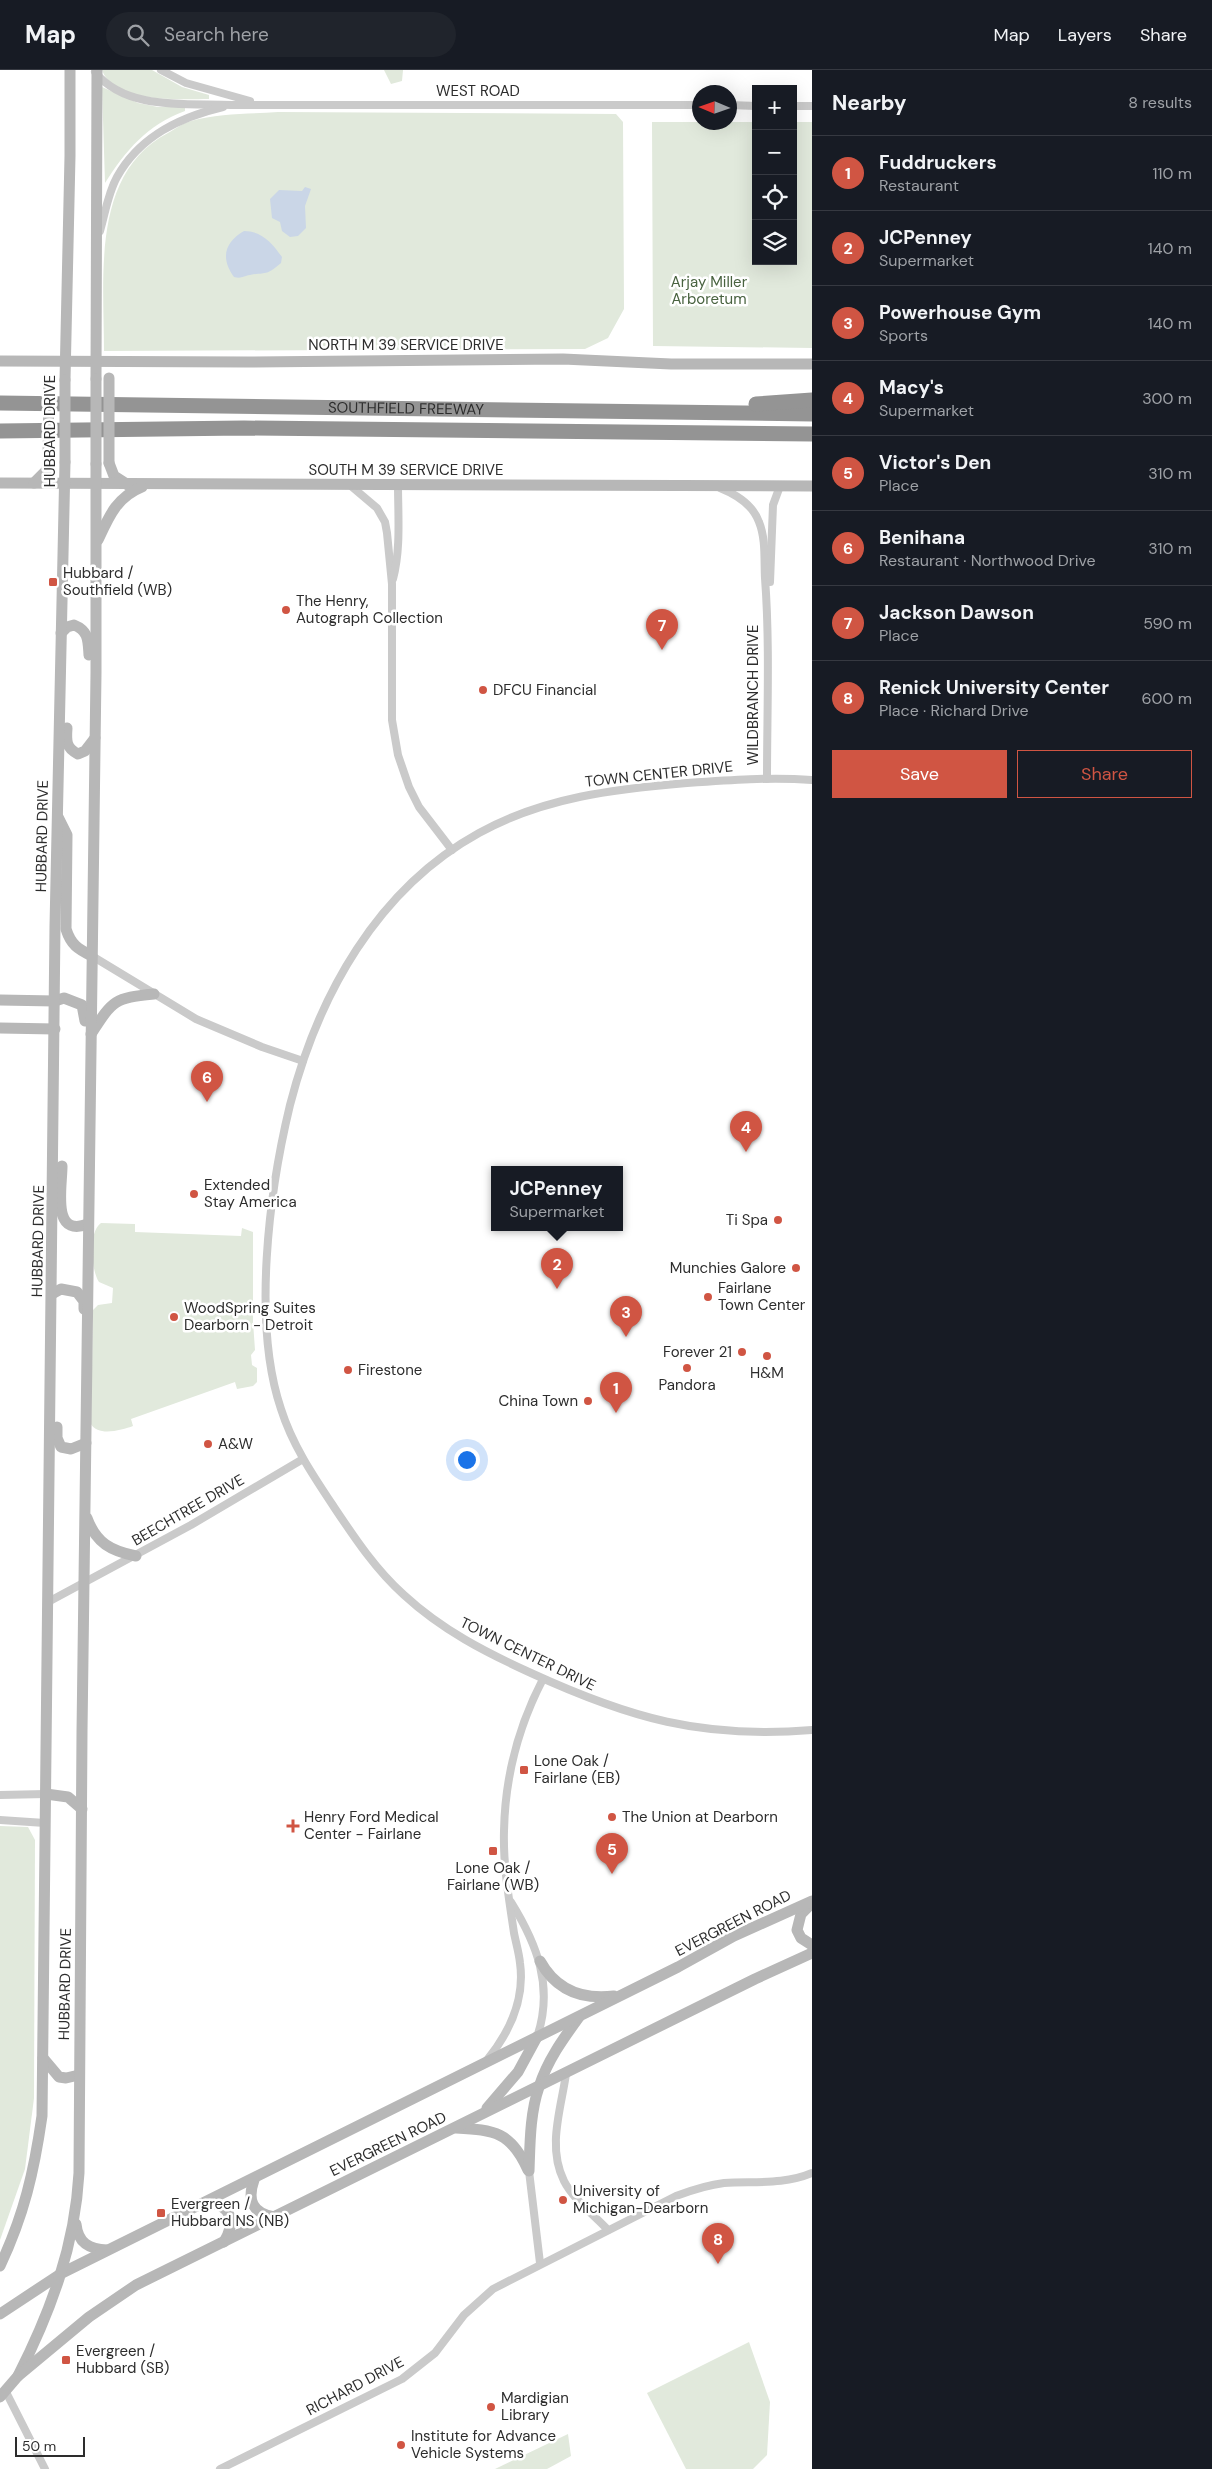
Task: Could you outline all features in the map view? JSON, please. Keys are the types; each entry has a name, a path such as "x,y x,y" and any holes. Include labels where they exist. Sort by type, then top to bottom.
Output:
{"highway":[{"path":"656,410 812,400"},
{"name":"SOUTHFIELD FREEWAY","path":"0,403 656,410 812,414"},
{"name":"SOUTHFIELD FREEWAY","path":"0,431 244,428 812,434"}],"street":[{"name":"HUBBARD DRIVE","path":"0,2266 23,2210 34,2173 42,2116 57,816 65,462 70,70"},
{"name":"WEST ROAD","path":"162,70 186,83 257,103"},
{"name":"HUBBARD DRIVE","path":"18,2376 62,2273 76,2216 79,2173 89,1136 96,681 96,71"},
{"name":"WEST ROAD","path":"96,71 110,85 140,100 232,105 257,103 692,105"},
{"name":"WEST ROAD","path":"96,248 117,178 132,155 153,136 177,121 199,113 232,105"},
{"path":"737,106 752,106"},
{"path":"797,106 812,106"},
{"name":"NORTH M 39 SERVICE DRIVE","path":"0,361 563,359 671,364 812,364"},
{"path":"30,361 43,367 49,380 47,470 34,483"},
{"path":"121,362 112,369 109,378 109,463 114,476 128,484"},
{"name":"SOUTH M 39 SERVICE DRIVE","path":"0,483 351,486 398,484 812,486"},
{"path":"96,543 111,510 124,495 148,484"},
{"path":"392,584 396,567 398,484"},
{"path":"351,486 377,508 385,522 392,584 392,720 398,755 419,807 452,850"},
{"name":"WILDBRANCH DRIVE","path":"714,486 732,493 748,505 759,520 763,532 768,611"},
{"name":"WILDBRANCH DRIVE","path":"766,779 768,611 773,504 780,486"},
{"path":"61,633 67,627 74,625 82,628 88,637 90,666 96,681"},
{"path":"61,653 67,669 66,744 71,751 78,754 85,751 95,738"},
{"name":"TOWN CENTER DRIVE","path":"812,780 766,779 658,786 573,797 507,818 452,850 408,886 362,939 330,995 303,1061 277,1168 268,1242 267,1301 268,1350 275,1387 281,1409 303,1459 370,1559 404,1596 458,1637 543,1679 603,1705 668,1723 696,1728 752,1732 812,1730"},
{"path":"57,816 67,835 66,929 69,940 76,948 196,1019 226,1033 303,1061"},
{"path":"91,1034 107,1009 116,1001 128,996 154,994"},
{"path":"0,1000 55,1001 64,998 75,1000 82,1005 85,1014 84,1113 89,1136"},
{"path":"0,1028 55,1030"},
{"path":"55,1111 62,1128 61,1212 64,1220 70,1226 78,1228 88,1224"},
{"path":"52,1294 61,1289 72,1290 77,1292 84,1302 83,1343 88,1360"},
{"path":"52,1354 57,1368 57,1438 61,1447 70,1449 86,1444"},
{"name":"BEECHTREE DRIVE","path":"85,1582 136,1556 303,1459"},
{"path":"85,1510 92,1529 104,1546 116,1552 136,1556"},
{"path":"48,1602 85,1582"},
{"path":"485,2062 508,2030 519,1993 520,1963 509,1898 504,1832 509,1774 525,1715 543,1679"},
{"path":"0,1795 46,1794 68,1797 82,1809"},
{"path":"0,1820 45,1823"},
{"path":"478,2116 506,2088 523,2064 537,2037 544,2001 540,1961 529,1932 509,1898"},
{"path":"812,1902 801,1914 797,1930 801,1938 812,1945"},
{"name":"EVERGREEN ROAD","path":"0,2314 62,2273 254,2180 485,2062 624,1994 744,1931 812,1902"},
{"name":"EVERGREEN ROAD","path":"3,2394 18,2376 89,2317 136,2285 755,1979 812,1953"},
{"path":"540,1961 554,1980 574,1993 594,1997 624,1994"},
{"path":"540,2263 529,2171 531,2138 539,2086 557,2049 580,2016"},
{"path":"43,2058 48,2067 59,2077 66,2078 79,2075"},
{"path":"566,2074 556,2133 556,2158 564,2182 608,2230"},
{"path":"454,2128 492,2132 506,2138 520,2152 529,2171"},
{"name":"RICHARD DRIVE","path":"220,2469 402,2379 434,2353 464,2315 482,2297 503,2282 540,2263 676,2196 697,2188 725,2183 790,2180 812,2173"},
{"path":"254,2180 250,2190 250,2201 255,2210 263,2216 274,2217"},
{"path":"207,2202 218,2204 227,2210 231,2221 230,2232 224,2242"},
{"path":"76,2216 77,2232 87,2246 109,2250"},
{"path":"3,2394 45,2469"}],"green space":[{"path":"102,70 152,70 182,87 209,95 209,99 166,99 133,94 120,89 109,81"},
{"path":"384,70 403,70 402,81 391,84"},
{"path":"102,87 138,103 158,107 185,106 185,111 159,124 139,140 121,160 105,183"},
{"path":"278,112 616,114 623,122 624,309 608,338 585,349 104,351 103,291 107,229 114,200 126,174 143,151 168,133 188,122 223,115"},
{"name":"Arjay Miller Arboretum","path":"652,122 692,122 692,130 737,130 737,122 752,122 752,265 797,265 797,122 812,122 812,348 653,346"},
{"path":"101,1223 135,1224 135,1232 241,1236 242,1228 253,1232 253,1322 255,1350 251,1355 252,1365 257,1368 257,1382 253,1386 237,1389 235,1382 131,1419 133,1426 117,1431 104,1431 94,1428 91,1424 93,1310 98,1305 112,1303 113,1288 99,1282 94,1269 92,1251 94,1234"},
{"path":"0,1826 28,1827 35,1840 34,2098 25,2169 0,2240"},
{"path":"749,2342 770,2402 767,2455 753,2469 686,2469 647,2393"},
{"path":"568,2434 571,2456 547,2469 495,2469"}],"water":[{"path":"305,187 311,189 305,206 306,228 298,236 290,237 282,231 280,222 272,218 270,199 279,190 302,191"},
{"path":"244,231 256,233 266,239 282,257 281,263 266,273 241,278 234,277 227,263 227,251 232,240"}],"place":[{"name":"Hubbard / Southfield (WB)","path":"53,582"},
{"name":"The Henry, Autograph Collection","path":"286,610"},
{"name":"Jackson Dawson","path":"662,650"},
{"name":"DFCU Financial","path":"483,690"},
{"name":"Benihana","path":"207,1102"},
{"name":"Macy's","path":"746,1152"},
{"name":"Extended Stay America","path":"194,1194"},
{"name":"Ti Spa","path":"778,1220"},
{"name":"Munchies Galore","path":"796,1268"},
{"name":"JCPenney","path":"557,1289"},
{"name":"Fairlane Town Center","path":"708,1297"},
{"name":"WoodSpring Suites Dearborn - Detroit","path":"174,1317"},
{"name":"Powerhouse Gym","path":"626,1337"},
{"name":"Forever 21","path":"742,1352"},
{"name":"H&M","path":"767,1356"},
{"name":"Pandora","path":"687,1368"},
{"name":"Firestone","path":"348,1370"},
{"name":"China Town","path":"588,1401"},
{"name":"Fuddruckers","path":"616,1413"},
{"name":"A&W","path":"208,1444"},
{"name":"Lone Oak / Fairlane (EB)","path":"524,1770"},
{"name":"The Union at Dearborn","path":"612,1817"},
{"name":"Henry Ford Medical Center - Fairlane","path":"293,1826"},
{"name":"Lone Oak / Fairlane (WB)","path":"493,1851"},
{"name":"Victor's Den","path":"612,1874"},
{"name":"University of Michigan-Dearborn","path":"563,2200"},
{"name":"Evergreen / Hubbard NS (NB)","path":"161,2213"},
{"name":"Renick University Center","path":"718,2264"},
{"name":"Evergreen / Hubbard (SB)","path":"66,2360"},
{"name":"Mardigian Library","path":"491,2407"},
{"name":"Institute for Advance Vehicle Systems","path":"401,2445"}]}
